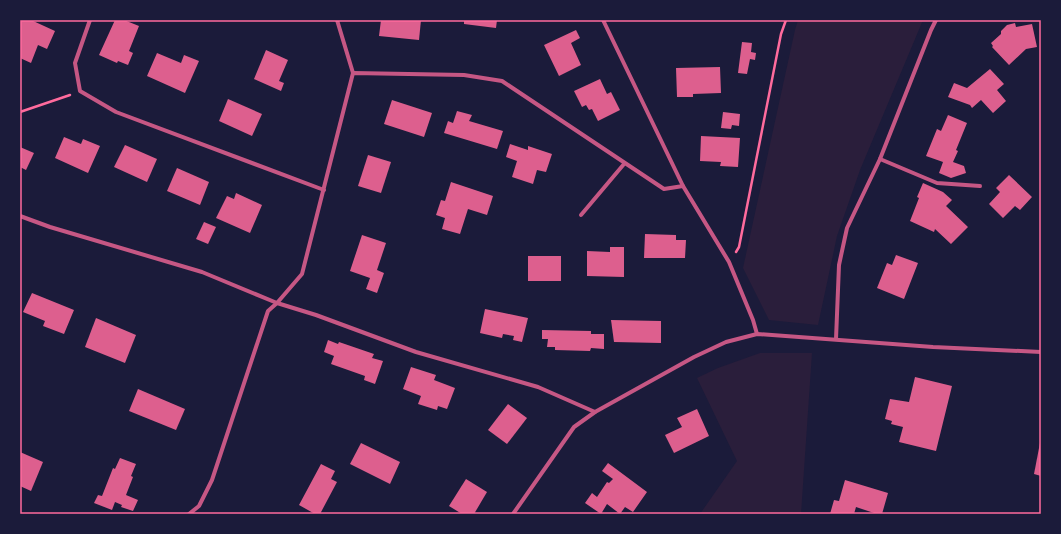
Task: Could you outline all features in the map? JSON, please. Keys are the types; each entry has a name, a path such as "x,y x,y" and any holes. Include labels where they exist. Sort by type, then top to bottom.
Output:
{"street":[{"path":"90,20 76,63 80,91 116,112 324,190"},
{"path":"189,514 199,506 212,480 268,311 277,303 302,274 353,73 336,20"},
{"path":"603,20 683,186 729,262 753,320 757,334"},
{"path":"836,339 839,265 847,228 880,159 936,20"},
{"path":"353,73 464,75 502,81 664,190 683,186"},
{"path":"880,159 937,183 980,186"},
{"path":"581,215 624,164"},
{"path":"20,216 50,227 202,272 277,303 316,315 416,352 538,386 594,412"},
{"path":"513,514 574,428 594,412 694,357 726,342 757,334 933,347 1041,352"}],"path":[{"path":"729,262 739,247 781,34 786,20"},
{"path":"20,112 80,91"}],"shaded area":[{"path":"798,20 923,20 860,170 837,236 818,325 769,320 743,268"},
{"path":"760,353 812,353 801,514 700,514 737,461 697,378 718,368"}],"building":[{"path":"20,20 31,20 55,31 47,49 38,45 31,63 20,58"},
{"path":"115,20 124,20 139,26 129,51 133,53 128,65 118,61 117,63 99,55"},
{"path":"381,20 421,20 419,40 379,36"},
{"path":"464,20 497,20 496,28 464,24"},
{"path":"1015,23 1016,27 1032,24 1037,47 1026,49 1009,65 992,47 993,46 991,43 1001,34 1001,31 1007,25"},
{"path":"576,30 580,38 571,43 581,65 559,76 544,45"},
{"path":"742,42 752,43 751,52 756,53 755,60 750,59 747,74 738,73"},
{"path":"266,50 288,60 279,81 284,83 281,91 254,79"},
{"path":"157,53 181,63 184,55 199,61 185,93 147,76"},
{"path":"720,67 721,93 693,94 693,97 677,97 676,68"},
{"path":"990,69 1004,84 997,90 1006,101 993,113 981,100 972,108 970,105 948,97 954,83 967,88"},
{"path":"600,79 607,94 611,92 620,110 598,121 592,109 589,110 586,105 582,107 574,91"},
{"path":"228,99 262,114 252,136 219,121"},
{"path":"392,100 432,113 424,137 384,124"},
{"path":"457,111 472,115 469,121 503,131 497,149 444,133 448,121 453,123"},
{"path":"723,112 740,114 739,126 732,125 731,129 721,128"},
{"path":"948,115 967,123 956,150 958,151 953,162 964,166 966,173 951,178 939,173 943,162 926,156 937,129 941,131"},
{"path":"701,136 740,138 738,167 720,166 721,162 700,161"},
{"path":"64,137 81,144 83,139 100,146 88,173 55,158"},
{"path":"510,144 528,150 528,146 552,154 546,172 537,170 533,184 512,177 517,161 506,157"},
{"path":"125,145 157,159 147,182 114,167"},
{"path":"20,147 34,153 26,170 20,167"},
{"path":"368,155 391,162 381,193 358,186"},
{"path":"177,168 209,182 200,205 167,191"},
{"path":"1009,175 1032,197 1020,210 1015,206 1003,218 989,204 1000,192 996,188"},
{"path":"451,182 493,196 487,215 468,209 460,234 442,229 445,218 436,215 441,200 445,201"},
{"path":"923,183 943,192 952,200 946,206 968,227 951,244 935,229 934,232 910,221"},
{"path":"236,193 262,205 250,233 216,218 227,196 234,199"},
{"path":"204,222 216,227 208,244 196,239"},
{"path":"645,234 676,235 676,240 686,240 685,258 644,258"},
{"path":"362,235 386,243 377,270 384,273 377,293 366,289 370,278 350,271"},
{"path":"610,247 624,247 624,277 587,276 587,251 610,252"},
{"path":"896,255 918,263 904,299 877,288 887,263 892,265"},
{"path":"528,256 561,256 561,281 528,281"},
{"path":"32,293 74,310 64,334 43,326 45,321 23,312"},
{"path":"485,309 528,318 522,342 513,340 514,336 503,334 502,338 480,333"},
{"path":"96,318 136,335 125,363 85,347"},
{"path":"611,320 661,321 661,343 614,342"},
{"path":"542,330 591,331 591,334 604,334 604,349 591,348 590,351 555,350 555,347 547,347 548,339 542,339"},
{"path":"328,340 338,344 339,342 374,354 372,358 383,361 375,384 364,380 365,376 331,364 334,356 324,352"},
{"path":"411,367 436,375 434,380 455,388 447,409 438,406 437,410 418,404 421,396 403,389"},
{"path":"915,377 952,386 936,451 899,442 903,427 891,424 892,421 885,419 890,399 909,402"},
{"path":"138,389 185,409 176,430 129,411"},
{"path":"508,404 527,418 507,444 488,430"},
{"path":"697,409 709,436 674,453 665,435 682,427 677,418"},
{"path":"361,443 400,462 390,484 350,464"},
{"path":"1041,443 1041,476 1034,474"},
{"path":"20,452 43,462 31,491 20,486"},
{"path":"120,458 136,464 126,495 138,500 133,511 121,507 122,505 115,502 112,510 94,503 98,495 102,496 113,468 115,469"},
{"path":"608,463 647,492 633,512 625,507 620,514 607,504 601,514 585,503 592,493 597,497 607,482 609,483 613,479 602,471"},
{"path":"321,464 335,471 331,479 337,482 320,514 315,514 299,505"},
{"path":"466,479 487,492 474,514 462,514 449,506"},
{"path":"845,480 888,493 882,514 877,514 856,507 854,514 830,514 834,500 839,501"}]}
